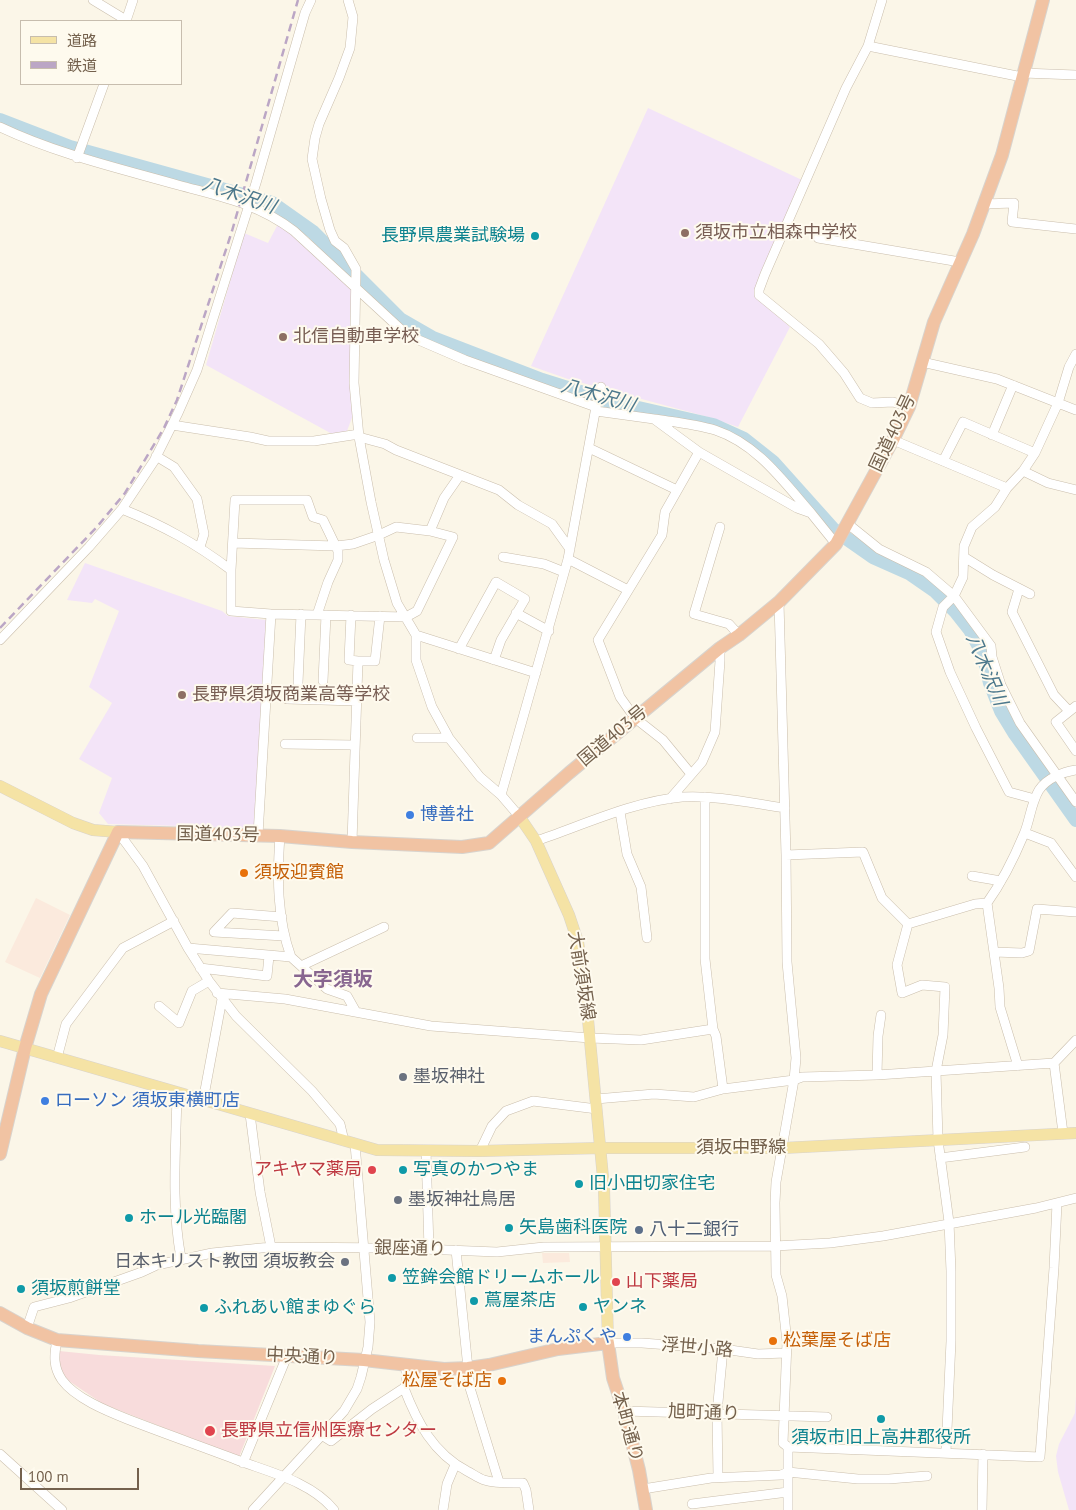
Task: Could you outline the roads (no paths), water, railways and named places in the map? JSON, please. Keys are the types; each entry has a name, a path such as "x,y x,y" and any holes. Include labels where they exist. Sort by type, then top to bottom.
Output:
{"highway":[{"name":"国道403号","path":"118,832 258,835 462,847 489,843 635,718 779,602 836,544 909,407 934,322 984,204 1002,155 1043,0"},
{"path":"0,1154 25,1048 41,994 118,832"},
{"name":"中央通り","path":"0,1313 27,1328 57,1340 198,1351 364,1360 444,1368 468,1368 489,1365 558,1350 608,1343"},
{"name":"本町通り","path":"608,1343 613,1378 624,1412 643,1489 646,1510"}],"main road":[{"path":"2,790 73,823 93,830 118,832"},
{"name":"大前須坂線","path":"519,816 536,841 569,915 578,942 585,988 601,1148"},
{"name":"須坂中野線","path":"0,1041 377,1150 480,1151 601,1148 783,1148 1076,1133"},
{"path":"601,1148 604,1188 608,1343"}],"street":[{"path":"93,0 124,20"},
{"path":"126,20 133,0"},
{"path":"0,640 89,547 122,509 156,456 172,425 197,370 256,182 305,13 311,0"},
{"path":"348,0 353,16 350,48 314,138 312,159 330,230 335,241 344,248 356,269 354,383 359,435 371,502 384,560 398,603 416,635 416,660 432,707 449,738 480,777 519,816"},
{"path":"882,0 868,46 827,131 759,290 759,295 819,344 844,373 860,398 872,403 893,402 909,407"},
{"path":"868,46 1023,75 1076,75"},
{"path":"78,156 104,85"},
{"path":"0,127 78,156 249,204 277,217 407,335 465,360 596,409 714,430 740,442 770,465 836,544"},
{"path":"984,204 1014,203 1012,222 1076,229"},
{"path":"818,238 960,262"},
{"path":"1035,799 1009,792 950,672 936,632 943,607 954,596 963,577 964,546 972,527 995,507 1007,488 1023,471 1035,453 1058,403 1069,367 1076,354"},
{"path":"922,362 997,379 1076,410"},
{"path":"992,435 1013,385"},
{"path":"500,795 568,559 601,387"},
{"path":"654,418 699,452 797,508 811,513"},
{"path":"944,461 963,422 1035,453"},
{"path":"172,425 250,436 268,441 314,441 359,435 500,490 518,505 552,524 570,549"},
{"path":"893,440 1007,488"},
{"path":"589,448 677,490"},
{"path":"691,774 662,740 635,718 620,697 598,640 662,535 665,512 699,452"},
{"path":"156,456 174,467 197,500 204,534 200,547"},
{"path":"1023,471 1048,483 1076,490"},
{"path":"430,531 444,498 460,475"},
{"path":"233,542 336,546 353,544 396,527 430,531 453,537 417,612 406,617 351,616 322,615 301,614 271,614 230,612 231,570 235,500 307,500 312,517 323,520 336,546 338,550 338,560 328,582 322,615 323,681"},
{"path":"122,509 156,522 200,547 231,570"},
{"path":"848,524 879,549 926,572 954,596 991,646 992,657 1002,685 1020,723 1076,802"},
{"path":"720,527 694,614 729,624 739,635"},
{"path":"503,557 544,564 564,572"},
{"path":"964,557 993,576 1030,594"},
{"path":"568,559 628,590"},
{"path":"459,648 496,582 525,599 501,640 494,660"},
{"path":"1019,589 1012,612 1054,695 1073,709 1056,722 1076,751"},
{"path":"779,602 787,962 796,1058 794,1080 776,1182 776,1275 782,1296 787,1342 783,1443 788,1446 1040,1457 1057,1202"},
{"path":"516,613 548,630"},
{"path":"258,835 271,614"},
{"path":"298,683 301,614"},
{"path":"351,616 349,660 376,661 380,616"},
{"path":"416,635 536,673"},
{"path":"670,799 702,762 715,732 720,648"},
{"path":"352,842 358,661"},
{"path":"287,699 356,701"},
{"path":"417,738 449,738"},
{"path":"285,744 354,745"},
{"path":"1018,1066 1000,1007 987,903 1002,881 1025,833 1039,790 1045,783 1056,776 1076,770"},
{"path":"536,841 620,812 670,799 705,796 784,808"},
{"path":"705,796 706,959 713,1029 716,1036 723,1089"},
{"path":"620,812 627,854 641,887 647,938"},
{"path":"118,832 143,866 188,948 219,996 236,1016 312,1091 340,1124 350,1143 370,1322 368,1348 357,1389 344,1411 253,1510"},
{"path":"1025,833 1051,843 1076,877"},
{"path":"280,836 278,870 282,917 284,936 291,957 327,989 347,996 356,1012"},
{"path":"786,855 863,852 882,898 908,924"},
{"path":"972,876 1002,881"},
{"path":"908,924 975,904 987,903"},
{"path":"994,952 1022,953 1029,951 1037,909 1076,912"},
{"path":"282,917 232,913 214,932 284,936"},
{"path":"57,1058 66,1024 123,948 174,921"},
{"path":"908,924 897,965 902,993 922,985 945,987 943,1035 936,1071 938,1140 949,1222 951,1271 951,1332 946,1452"},
{"path":"301,966 384,926"},
{"path":"188,948 291,957"},
{"path":"200,968 267,976 269,956"},
{"path":"159,1006 179,1023 192,991 208,981"},
{"path":"219,996 285,998 431,1026 590,1038 641,1040 713,1029"},
{"path":"203,1101 219,996"},
{"path":"878,1075 878,1036 881,1015"},
{"path":"480,1151 492,1126 506,1110 533,1101 596,1104 654,1094 694,1097 723,1089 794,1080 802,1077 878,1075 1054,1063 1076,1040"},
{"path":"1054,1063 1063,1133"},
{"path":"177,1093 175,1204 176,1234 181,1258"},
{"path":"250,1114 260,1192 270,1247"},
{"path":"940,1158 1025,1148"},
{"path":"426,1150 429,1249"},
{"name":"銀座通り","path":"27,1328 34,1307 69,1298 181,1258 212,1253 270,1247 429,1249 497,1252 544,1247 775,1246 830,1243 883,1236 1076,1198"},
{"path":"456,1250 472,1396 499,1482"},
{"path":"57,1340 54,1358 58,1373 69,1387 99,1408 284,1476 326,1500 334,1510"},
{"name":"浮世小路","path":"608,1343 642,1343 724,1349 758,1354 786,1353"},
{"path":"718,1477 717,1413 724,1349"},
{"path":"243,1462 287,1356"},
{"path":"323,1436 331,1441 372,1409 404,1388 406,1384 406,1365"},
{"path":"404,1388 425,1433 454,1465 482,1480 523,1483 529,1510"},
{"name":"旭町通り","path":"624,1412 827,1417"},
{"path":"788,1446 788,1510"},
{"path":"0,1454 62,1510"},
{"path":"982,1510 983,1454"},
{"path":"443,1510 454,1465"},
{"path":"643,1489 718,1477 781,1475 788,1472 858,1479 927,1476"},
{"path":"692,1504 788,1492"}],"waterway":[{"name":"八木沢川","path":"0,120 70,147 272,203 313,232 400,319 433,338 542,380 612,402 713,425 744,439 773,462 833,529 873,557 909,573 935,591 955,611 970,630 983,654 990,683 1001,711 1015,734 1076,820"}],"railway":[{"path":"0,628 96,528 125,493 164,428 177,400 232,231 298,0"}],"place":[{"name":"須坂市立相森中学校","path":"685,233"},
{"name":"長野県農業試験場","path":"535,236"},
{"name":"北信自動車学校","path":"283,337"},
{"name":"長野県須坂商業高等学校","path":"182,695"},
{"name":"博善社","path":"410,815"},
{"name":"須坂迎賓館","path":"244,873"},
{"name":"墨坂神社","path":"403,1077"},
{"name":"ローソン 須坂東横町店","path":"45,1101"},
{"name":"アキヤマ薬局","path":"372,1170"},
{"name":"写真のかつやま","path":"403,1170"},
{"name":"旧小田切家住宅","path":"579,1184"},
{"name":"墨坂神社鳥居","path":"398,1200"},
{"name":"ホール光臨閣","path":"129,1218"},
{"name":"矢島歯科医院","path":"509,1228"},
{"name":"八十二銀行","path":"639,1230"},
{"name":"日本キリスト教団 須坂教会","path":"345,1262"},
{"name":"笠鉾会館ドリームホール","path":"392,1278"},
{"name":"山下薬局","path":"616,1282"},
{"name":"須坂煎餅堂","path":"21,1289"},
{"name":"蔦屋茶店","path":"474,1301"},
{"name":"ヤンネ","path":"583,1307"},
{"name":"ふれあい館まゆぐら","path":"204,1308"},
{"name":"まんぷくや","path":"627,1337"},
{"name":"松葉屋そば店","path":"773,1341"},
{"name":"松屋そば店","path":"502,1381"},
{"name":"須坂市旧上高井郡役所","path":"881,1419"},
{"name":"長野県立信州医療センター","path":"210,1431"}],"district":[{"name":"大字須坂","path":"333,980"}]}
